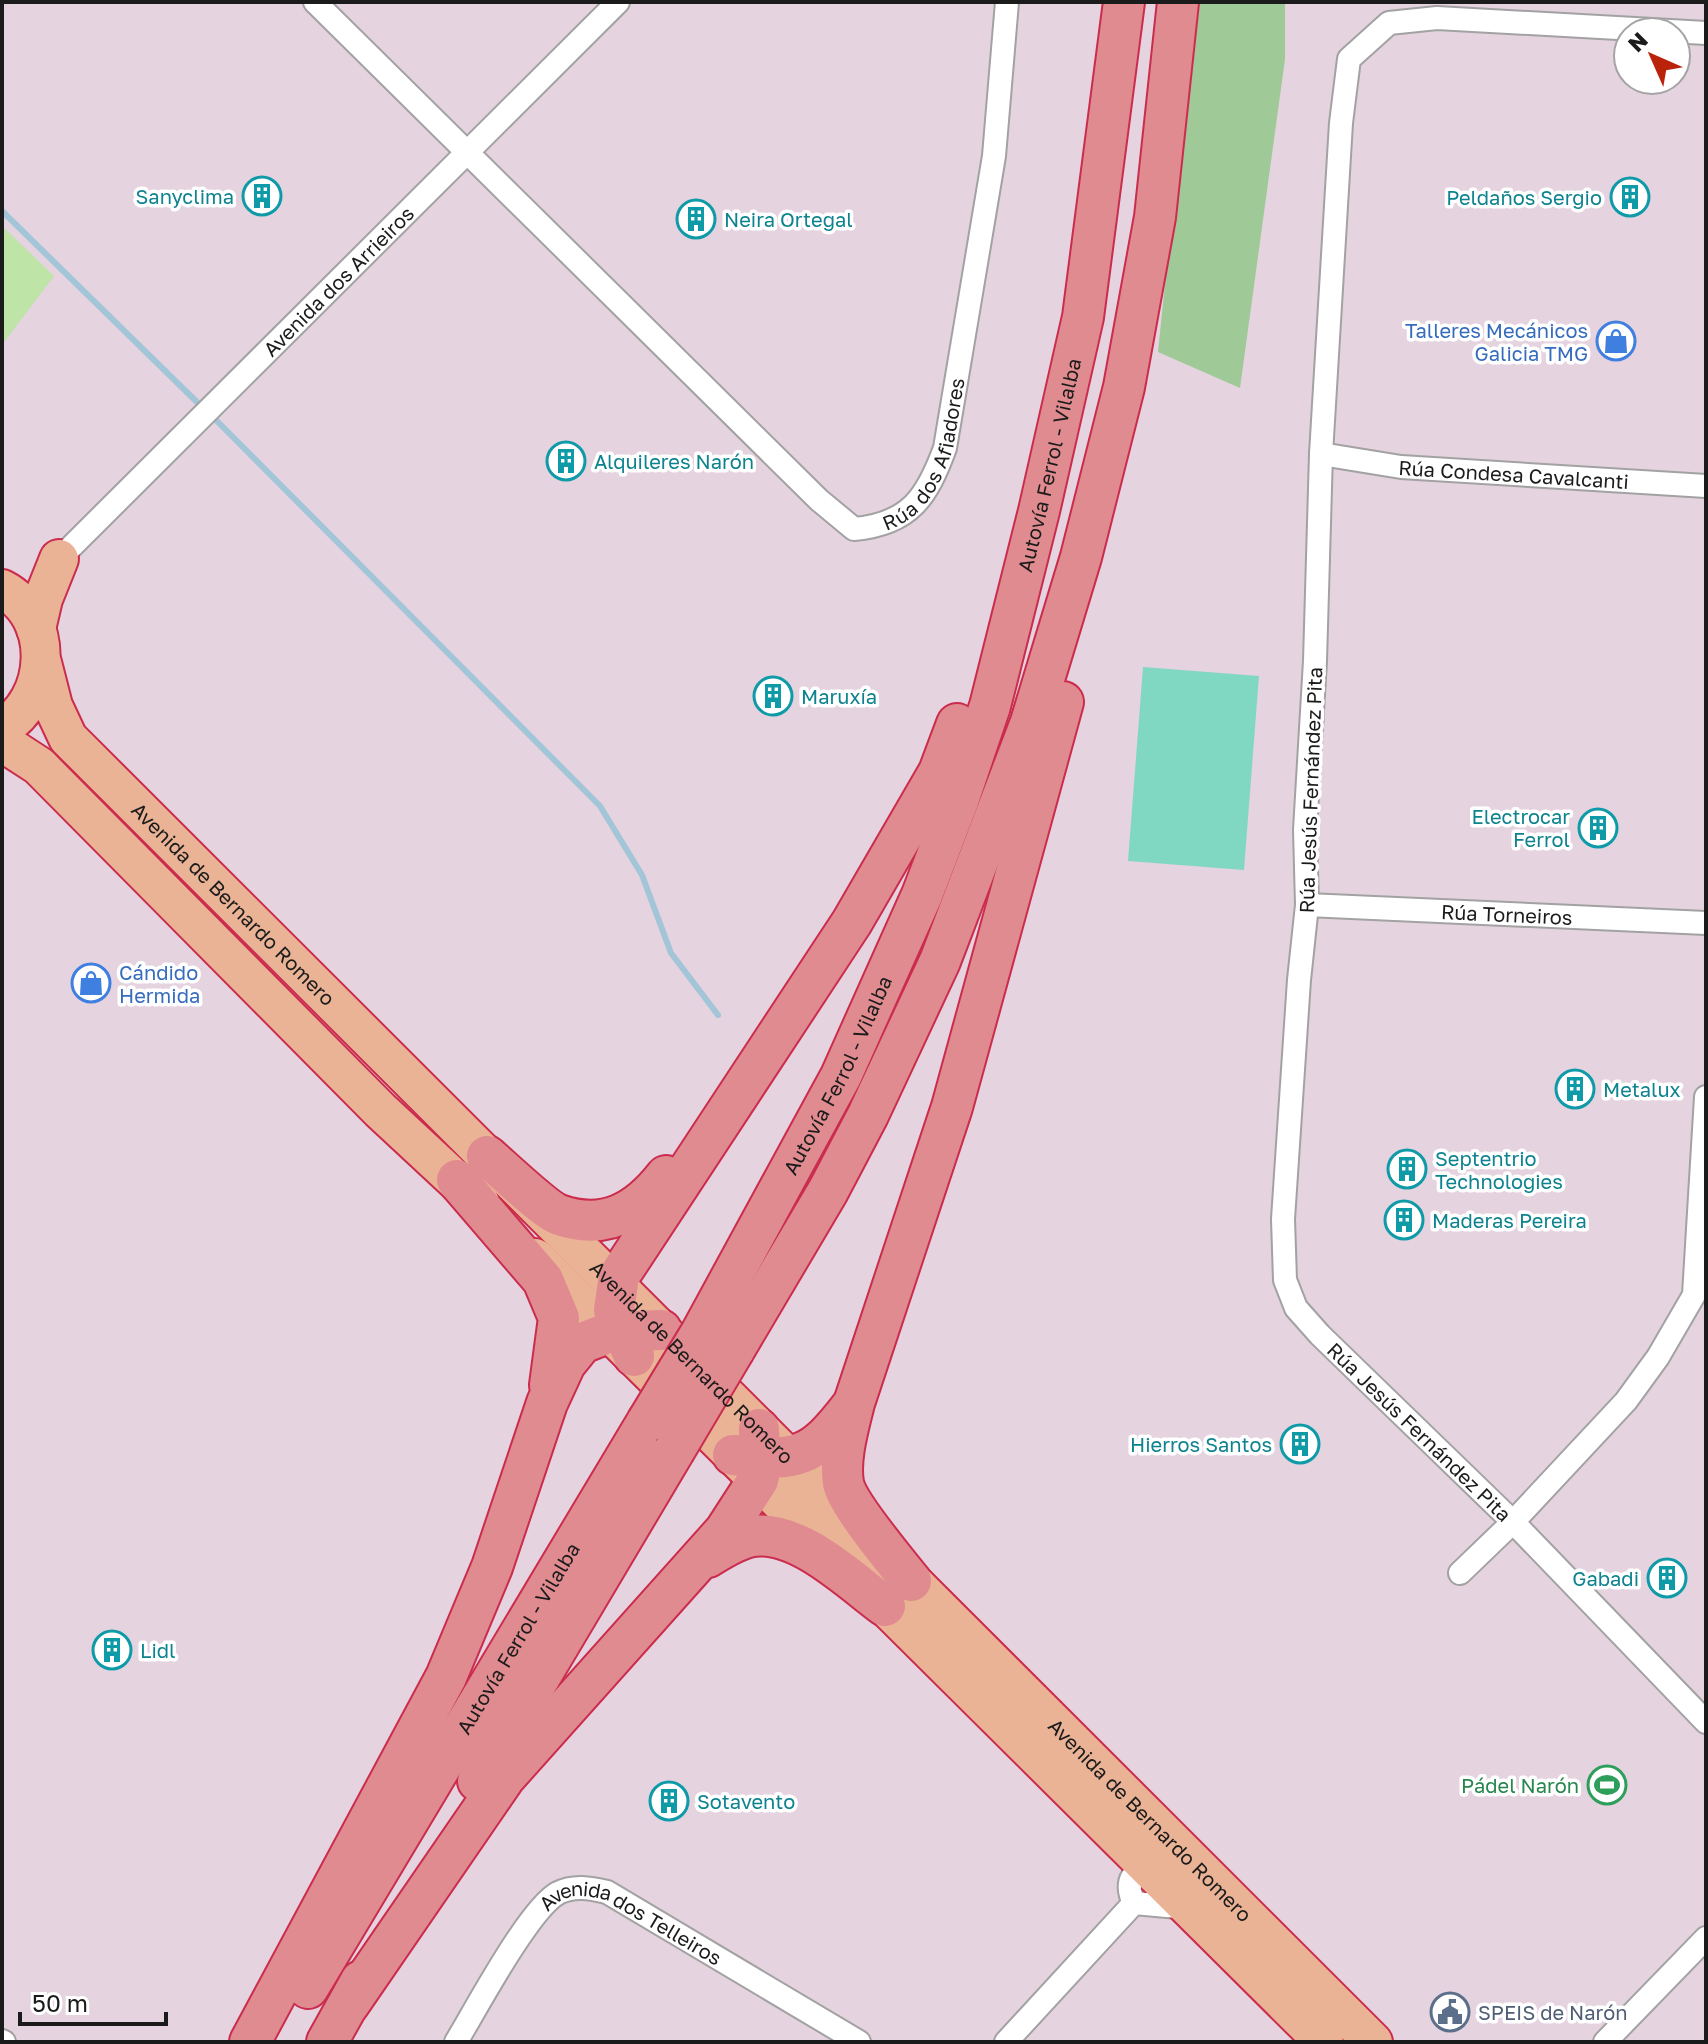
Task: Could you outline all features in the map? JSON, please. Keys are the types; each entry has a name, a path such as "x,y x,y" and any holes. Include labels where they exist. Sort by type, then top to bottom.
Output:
{"highway":[{"name":"Autovía Ferrol - Vilalba","path":"327,2042 674,1451 718,1342 922,895 990,706 1083,317 1124,2"},
{"name":"Autovía Ferrol - Vilalba","path":"276,2042 647,1422 718,1342 835,1178 940,961 1031,722 1081,557 1124,387 1155,217 1178,2"},
{"path":"898,1593 871,1531 843,1485 845,1443 854,1403 952,1107 1084,625 1124,387"},
{"path":"250,2042 446,1677 492,1567 547,1403 565,1364 582,1343 632,1338 614,1310 619,1276 852,922 939,772 1039,511"},
{"path":"2,576 59,559"},
{"path":"2,728 27,706 37,686 43,599 59,559"},
{"path":"2,589 25,608 39,646"},
{"name":"Avenida de Bernardo Romero","path":"39,646 53,706 68,738 632,1338 760,1456 1162,1858 1373,2042"},
{"name":"Avenida de Bernardo Romero","path":"2,742 39,766 380,1110 472,1168 616,1286"},
{"path":"472,1168 556,1214 592,1221 629,1213 655,1190 783,1029"},
{"path":"472,1168 543,1280 559,1318 547,1403"},
{"path":"349,2004 505,1777 701,1561 734,1518 760,1456 802,1455 828,1437 854,1403"},
{"path":"701,1561 752,1536 780,1537 898,1593"},
{"name":"Avenida de Bernardo Romero","path":"1162,1858 1189,1908 1324,2042"}],"street":[{"name":"Rúa dos Afiadores","path":"315,2 838,518 854,529 896,520 917,504 934,477 945,448 994,156 1007,2"},
{"name":"Avenida dos Arrieiros","path":"59,559 618,2"},
{"name":"Rúa Jesús Fernández Pita","path":"1706,33 1437,18 1389,23 1349,59 1341,123 1321,454 1315,661 1305,830 1307,905 1283,1219 1285,1280 1296,1308 1513,1522 1706,1722"},
{"name":"Rúa Condesa Cavalcanti","path":"1321,454 1401,467 1706,486"},
{"name":"Rúa Torneiros","path":"1307,905 1706,923"},
{"path":"1460,1573 1513,1522 1626,1401 1658,1357 1694,1295 1706,1097"},
{"path":"1134,1903 1128,1890 1130,1881 1162,1858"},
{"name":"Avenida dos Telleiros","path":"456,2042 536,1912 558,1893 581,1887 607,1892 859,2042"},
{"path":"1134,1903 1189,1908"},
{"path":"1006,2042 1134,1903"},
{"path":"1605,2042 1706,1938"}],"shaded area":[{"path":"2,2 1706,2 1706,2042 2,2042"}],"green space":[{"path":"1191,2 1285,2 1285,59 1240,388 1158,352 1190,42"},
{"path":"2,226 54,276 2,345"},
{"path":"1143,667 1259,676 1244,870 1128,861"}],"waterway":[{"path":"2,211 202,407"},
{"path":"211,415 600,806 642,875 671,953 718,1015"}],"place":[{"name":"Sanyclima","path":"262,196"},
{"name":"Peldaños Sergio","path":"1630,197"},
{"name":"Neira Ortegal","path":"696,219"},
{"name":"Talleres Mecánicos Galicia TMG","path":"1616,341"},
{"name":"Alquileres Narón","path":"566,461"},
{"name":"Maruxía","path":"773,696"},
{"name":"Electrocar Ferrol","path":"1598,828"},
{"name":"Cándido Hermida","path":"91,983"},
{"name":"Metalux","path":"1575,1089"},
{"name":"Septentrio Technologies","path":"1407,1169"},
{"name":"Maderas Pereira","path":"1404,1220"},
{"name":"Hierros Santos","path":"1300,1444"},
{"name":"Gabadi","path":"1667,1578"},
{"name":"Lidl","path":"112,1650"},
{"name":"Pádel Narón","path":"1607,1785"},
{"name":"Sotavento","path":"669,1801"},
{"name":"SPEIS de Narón","path":"1450,2012"}]}
